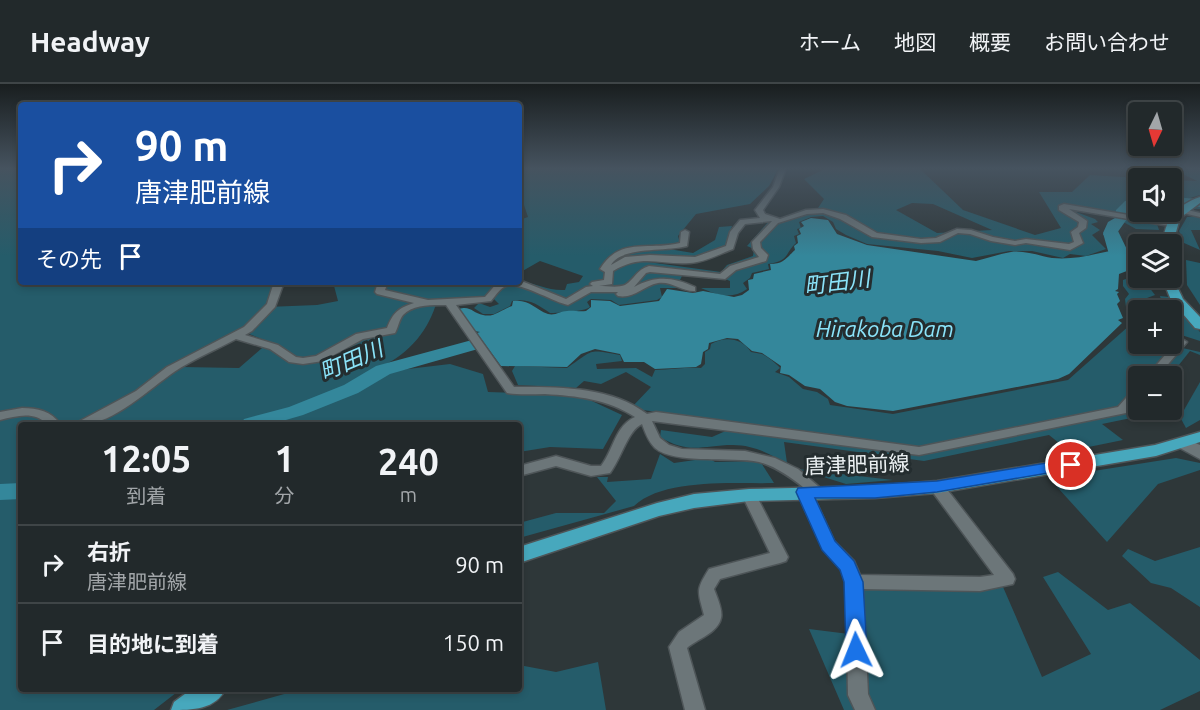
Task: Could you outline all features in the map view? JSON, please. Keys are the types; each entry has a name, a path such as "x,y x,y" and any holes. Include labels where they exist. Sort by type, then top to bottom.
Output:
{"main road":[{"path":"1169,234 1170,224 1186,207 1200,200"},
{"path":"1172,288 1177,300 1200,325"},
{"name":"唐津肥前線","path":"522,554 657,510 694,501 749,495 875,492 937,487 1192,440"},
{"path":"183,710 208,692"}],"street":[{"path":"768,197 759,210 762,216 774,220"},
{"path":"560,301 578,288 609,282 608,275 615,265 625,260 702,259 730,247 734,232 743,222 774,220 806,212 823,212 843,217 875,235 888,238 930,242 950,232 965,231 1007,243 1026,241 1070,247 1079,243 1075,232 1082,228 1083,221 1062,207 1072,206 1170,224"},
{"path":"1186,207 1200,215"},
{"path":"522,285 560,301 575,300 589,289 612,290 630,286 643,271 650,269 722,277 733,268 763,259 764,255 757,249 756,242 774,220"},
{"path":"608,275 603,274 607,261 618,252 674,248 684,244 686,232"},
{"path":"612,290 624,294 634,293 649,283 659,280 678,282 692,289"},
{"path":"88,422 140,394 171,369 237,336 272,305 278,285"},
{"path":"382,285 380,291 390,296 434,303 450,303 488,299 498,286 502,285"},
{"path":"237,336 274,347 293,360 319,359 334,353 349,341 391,332 399,313 407,308 434,303"},
{"path":"450,303 511,390 587,393 644,417 651,436 659,445 672,451 750,454 767,459 801,477 811,492 828,545 848,567 854,582 858,695 865,710"},
{"path":"1161,366 1171,354"},
{"path":"522,470 556,461 591,471 605,470 627,425 644,417 656,416 919,451 1122,410 1128,403"},
{"path":"0,416 37,412 47,416 52,422"},
{"path":"1192,440 1200,453"},
{"path":"854,582 980,584 1007,579 937,487"},
{"path":"695,710 678,647 683,638 710,622 713,617 706,588 715,574 780,557 749,495"}],"shaded area":[{"path":"0,197 18,197 18,285 274,285 267,307 317,305 338,301 334,285 522,285 522,282 565,290 567,284 579,282 583,276 540,261 522,271 522,219 528,217 522,197 757,197 750,204 696,214 678,236 680,243 669,249 693,253 715,240 719,227 732,226 725,246 695,258 648,256 648,262 721,272 727,265 753,256 754,249 747,246 769,221 782,221 820,212 818,208 824,199 822,197 950,197 963,210 1035,235 1061,228 1042,197 1128,197 1128,222 1156,222 1159,230 1136,229 1107,213 1076,212 1098,222 1091,224 1100,230 1092,235 1106,249 1086,256 1070,254 1063,258 1032,251 1009,251 972,258 938,251 867,244 836,229 833,222 823,216 811,217 799,222 801,228 797,229 799,234 794,236 796,243 786,256 780,261 768,264 769,269 752,273 750,278 743,283 747,289 736,294 719,294 701,288 730,288 730,281 716,275 684,272 680,280 671,283 678,286 676,288 660,288 662,297 657,300 619,305 611,300 591,299 587,302 590,307 571,312 550,313 532,302 518,300 512,301 510,306 494,314 483,314 474,308 479,303 490,307 499,304 493,298 437,300 429,321 417,339 401,355 382,366 391,371 450,364 483,374 488,392 579,395 622,415 603,449 550,447 522,452 522,422 18,422 18,692 177,692 154,710 0,710","holes":["912,203 933,204 992,230 937,233 896,210","242,331 269,342 239,368 181,367"]},
{"path":"1182,197 1192,197 1183,200 1200,202 1200,209 1182,208"},
{"path":"1200,216 1200,230 1191,230 1200,250 1184,243 1179,231 1187,217"},
{"path":"1186,260 1200,263 1200,305 1187,285"},
{"path":"1128,278 1128,288 1150,288 1155,295 1147,298 1148,300 1128,300 1128,308 1125,299 1129,294 1123,286 1123,280"},
{"path":"1160,296 1169,297 1172,300 1161,300"},
{"path":"1182,312 1200,332 1200,341 1182,335"},
{"path":"1128,327 1128,354 1182,354 1182,348 1200,352 1200,355 1190,351 1178,366 1128,366 1128,419 1102,424 1123,440 1069,451 1049,435 924,461 784,442 787,463 748,447 680,446 660,437 661,430 712,437 730,429 771,428 643,410 633,406 651,387 626,372 601,384 584,381 576,388 518,385 512,371 515,366 567,368 587,354 596,351 620,355 622,361 596,364 597,369 636,368 652,377 655,370 701,368 705,364 705,352 710,349 711,344 727,339 738,341 751,352 767,357 780,368 775,372 789,377 803,389 817,392 828,399 830,405 893,414 1068,380"},
{"path":"1200,382 1200,420 1186,428 1182,420 1182,414"},
{"path":"660,454 674,463 709,458 715,462 760,461 774,483 720,483 681,487 647,497 634,506 522,537 522,522 556,513 604,513 616,501 597,477 608,477 607,482 651,479"},
{"path":"1176,458 1200,463 1200,470 1158,484 1107,542 1049,478"},
{"path":"798,469 893,480 846,484"},
{"path":"1200,547 1200,607 1171,588 1151,583 1122,556 1128,549 1155,561"},
{"path":"1058,572 1108,610 1130,603 1200,660 1200,691 1160,710 844,710 809,629 865,636 863,588 979,592 1003,587 1042,677 1091,654 1043,577"},
{"path":"598,662 606,710 227,710 291,692 522,692 522,666 556,672"}],"water":[{"name":"Hirakoba Dam","path":"811,218 828,220 837,234 867,245 976,261 1016,252 1052,258 1075,258 1096,254 1110,251 1112,248 1103,234 1118,231 1128,252 1128,271 1119,274 1118,289 1115,291 1119,292 1117,294 1120,301 1117,304 1123,318 1118,320 1122,323 1069,374 1058,379 893,411 847,406 835,402 820,389 805,386 789,375 780,373 781,366 762,353 752,351 738,339 727,338 709,343 708,349 703,352 701,364 696,367 655,369 644,362 624,362 620,354 595,349 581,354 567,367 501,366 477,333 480,332 475,331 459,309 466,308 487,316 512,306 513,301 519,301 528,303 548,314 586,311 591,307 591,300 610,301 620,306 659,301 667,289 693,293 703,291 734,297 742,295 749,290 748,280 753,279 754,274 771,270 770,264 782,262 795,250 794,246 798,243 797,236 801,234 799,229 804,226 801,222"}],"waterway":[{"name":"町田川","path":"1182,202 1200,203"},
{"name":"町田川","path":"1115,255 1118,254 1110,233 1113,225 1121,219 1122,210 1128,205"},
{"name":"町田川","path":"258,422 296,411 351,389 383,370 472,345"},
{"name":"町田川","path":"0,492 18,491"}],"route":[{"path":"856,650 854,582 848,567 828,545 804,492 875,492 937,487 1071,465"}]}
